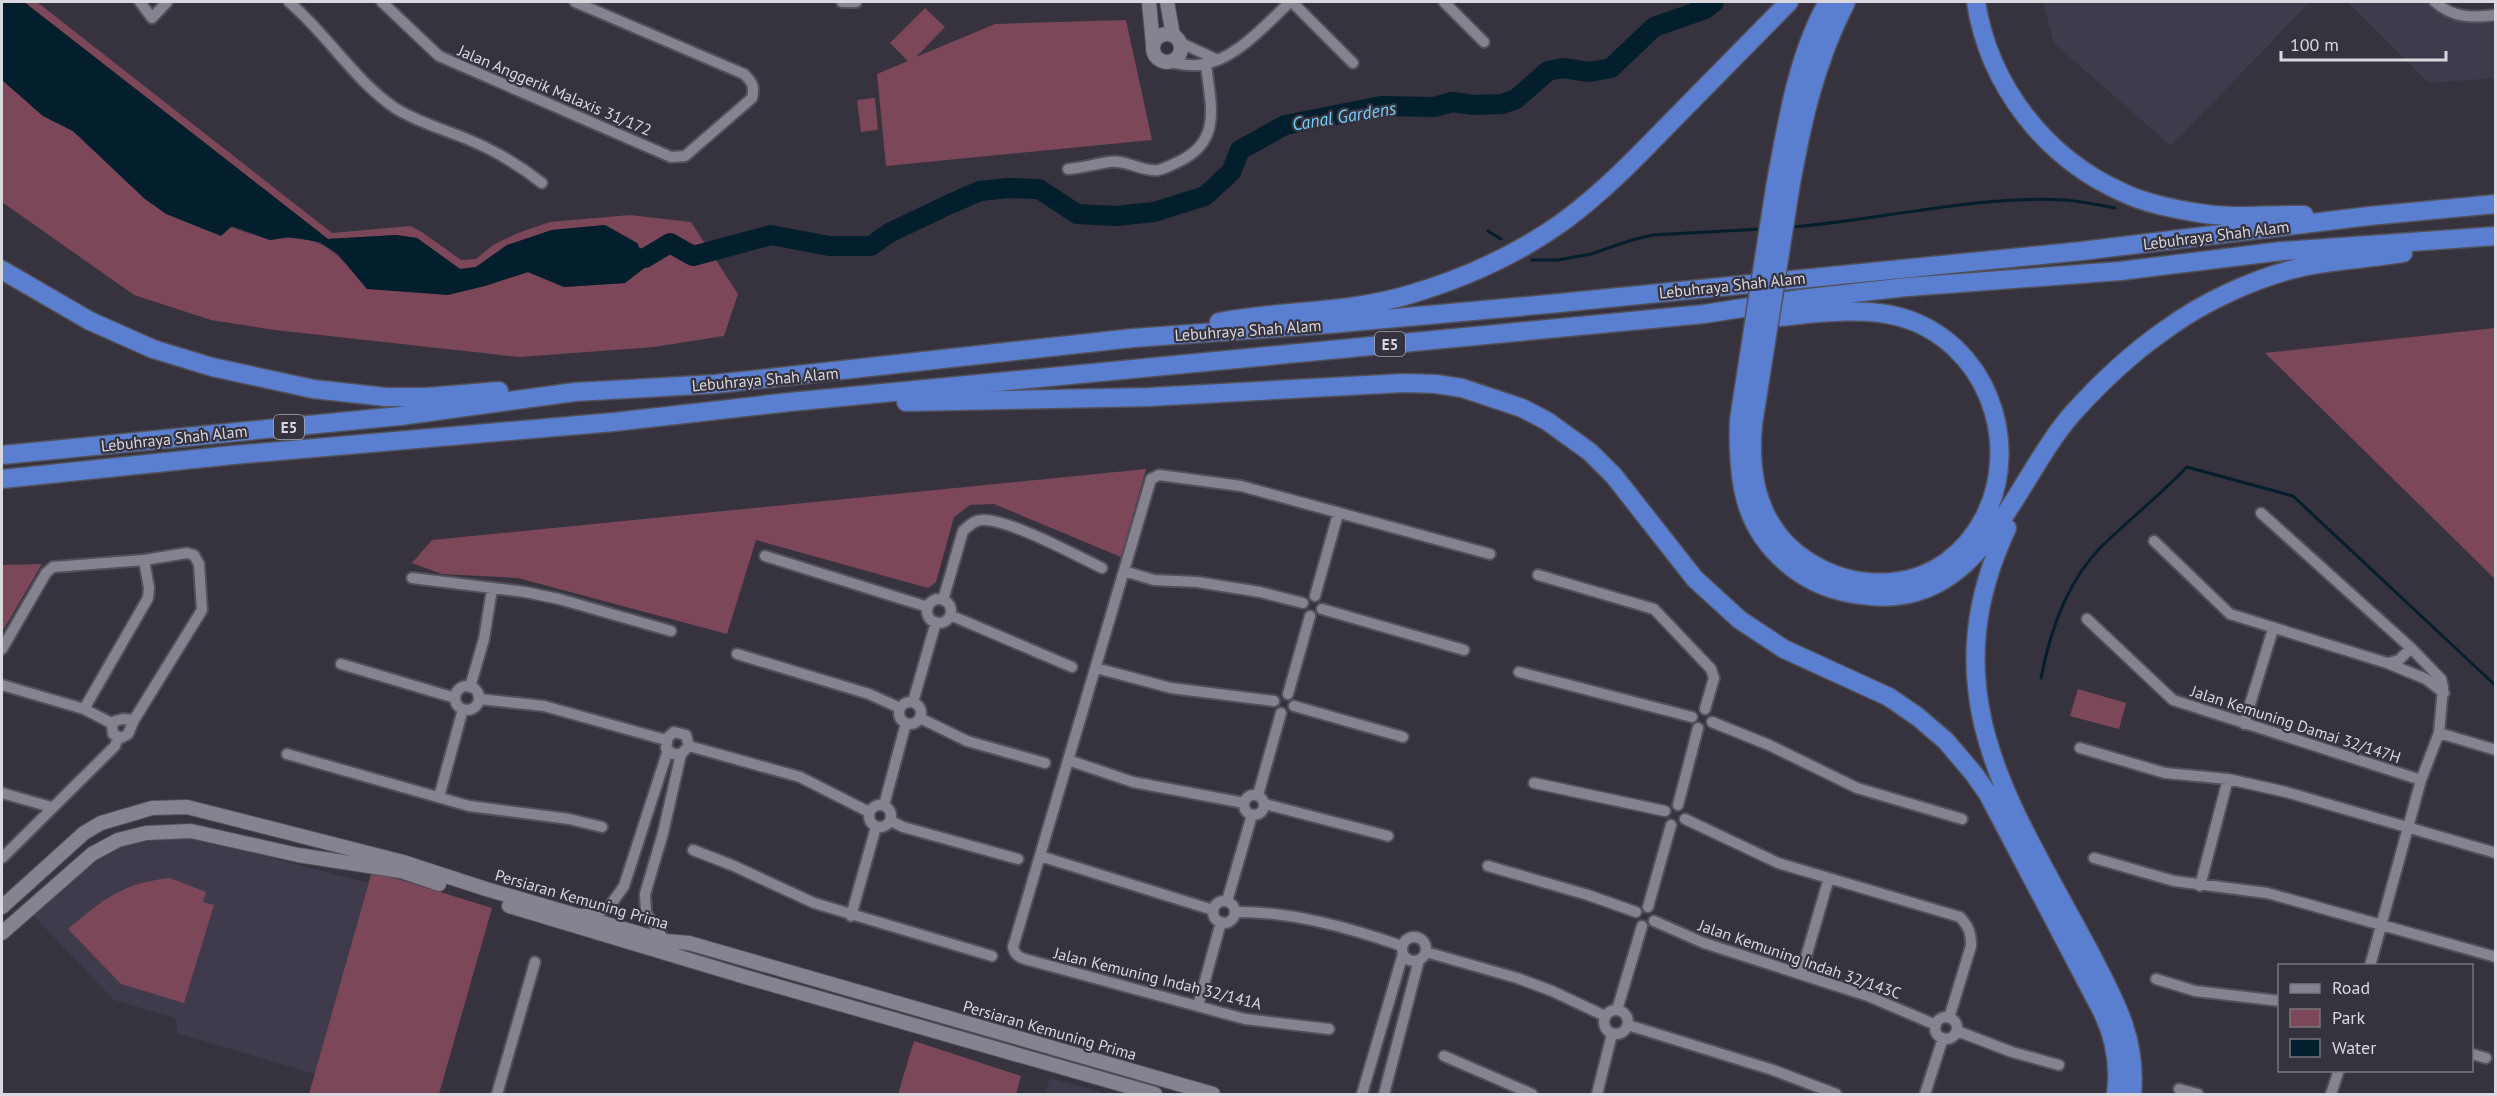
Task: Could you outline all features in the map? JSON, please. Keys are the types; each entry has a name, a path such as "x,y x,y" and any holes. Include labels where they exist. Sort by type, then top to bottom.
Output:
{"highway":[{"path":"1133,338 1257,315 1328,310 1384,301 1450,281 1526,246 1564,221 1607,186 1789,2"},
{"path":"1783,189 1785,131 1808,49 1828,2"},
{"path":"1846,2 1821,56 1783,189 1746,422 1740,480 1747,508 1759,531 1784,560 1799,573 1838,592 1880,597 1898,596 1921,591 1947,579 1964,566 1984,546 2073,414 2145,344 2194,312 2265,279 2299,268 2377,258 2476,238"},
{"path":"1976,2 1989,51 2006,89 2029,122 2059,153 2091,176 2125,194 2166,207 2200,213 2223,216 2368,216"},
{"name":"Lebuhraya Shah Alam","path":"2,455 400,416 575,392 727,383 1133,338 1342,323 2082,251 2368,216 2496,204"},
{"name":"Lebuhraya Shah Alam","path":"2,479 233,455 614,422 790,402 1704,314 1800,299 1907,287 2120,271 2282,251 2496,236"},
{"path":"2,270 90,321 153,349 212,367 313,389 386,397 427,397 507,390 575,392"},
{"path":"1704,314 1744,320 1861,312 1898,316 1915,322 1948,342 1979,376 1996,415 2001,456 1999,475 1991,504 1980,526 1962,549 1943,566 1917,578 1901,581 1870,583 1856,581 1840,577 1809,562 1790,548 1773,528 1760,502 1753,477 1746,422"},
{"path":"790,402 842,407 911,402 1149,397 1403,383 1462,388 1522,408 1547,421 1590,452 1614,476 1695,579 1740,620 1784,649 1870,687 1905,707 1958,754 1988,794 2109,1026 2116,1054 2116,1095"},
{"path":"2027,482 1993,558 1980,606 1975,636 1975,662 1981,723 2001,783 2103,978 2129,1036 2133,1056 2132,1095"}],"street":[{"path":"140,2 152,18 167,2"},
{"path":"288,2 319,30 363,82 398,110 494,151 520,166 542,183"},
{"name":"Jalan Anggerik Malaxis 31/172","path":"382,2 439,56 664,154 678,158 685,156 752,98 754,90 752,81 744,74 575,2"},
{"path":"843,2 856,2"},
{"path":"1149,2 1153,45 1157,58 1169,63 1197,66 1243,46 1291,2 1353,63"},
{"path":"1167,2 1181,53 1169,63"},
{"path":"1444,2 1484,42"},
{"path":"2435,2 2450,13 2468,17 2496,15"},
{"path":"1153,45 1160,35 1177,39 1211,61"},
{"path":"1068,169 1109,162 1124,162 1142,169 1160,170 1196,152 1207,139 1211,119 1211,61"},
{"path":"1213,910 1040,856 1154,476 1175,476 1241,486 1490,554"},
{"path":"2261,513 2411,648 2441,679 2444,693 2439,734 2421,780 2371,964"},
{"path":"1315,596 1338,514"},
{"path":"943,600 963,531 971,523 980,519 990,520 1037,537 1102,568"},
{"path":"2154,541 2230,615 2387,663 2426,679 2444,693"},
{"path":"2,649 51,568 144,560 187,553 194,555 199,564 202,610 134,720 128,734 117,737"},
{"path":"765,556 928,608"},
{"path":"84,708 148,598 149,588 144,560"},
{"path":"1124,571 1154,580 1197,582 1260,592 1303,603"},
{"path":"1538,575 1654,609 1711,669 1714,678 1705,709"},
{"path":"412,578 559,599 671,632"},
{"path":"470,687 484,639 492,589"},
{"path":"1310,616 1303,610 1303,603 1306,598 1315,596"},
{"path":"1310,616 1319,614 1322,609 1322,602 1315,596"},
{"path":"943,600 948,604 950,615 943,622 936,622 929,618 928,608 932,602 943,600"},
{"path":"1322,609 1464,650"},
{"path":"950,615 1072,667"},
{"path":"1288,694 1310,616"},
{"name":"Jalan Kemuning Damai 32/147H","path":"2087,619 2173,700 2421,780"},
{"path":"913,702 936,622"},
{"path":"2244,724 2273,629"},
{"path":"2387,663 2399,660 2411,648"},
{"path":"737,654 869,694 900,708"},
{"path":"341,664 455,698"},
{"path":"1096,668 1171,688 1274,701"},
{"path":"1518,672 1692,717"},
{"path":"2,685 84,708 113,724"},
{"path":"470,687 476,690 479,699 473,708 463,709 457,705 455,698 460,688 470,687"},
{"path":"1274,701 1281,693 1288,694 1294,700 1291,711 1281,713"},
{"path":"479,699 544,706 667,745 673,754 685,751 800,777 869,812"},
{"path":"1274,701 1275,707 1281,713"},
{"path":"907,702 913,702 920,708 920,718 915,723 906,723 899,717 900,708 907,702"},
{"path":"1294,706 1403,738"},
{"path":"439,797 463,709"},
{"path":"1692,717 1699,710 1705,709"},
{"path":"1692,717 1694,725 1698,728 1708,727 1712,722 1712,716 1705,709"},
{"path":"1244,803 1245,809 1252,814 1261,813 1261,800 1281,713"},
{"path":"920,718 967,741 1045,763"},
{"path":"117,737 112,731 113,724 119,719 134,720"},
{"path":"1712,722 1769,745 1857,788 1962,819"},
{"path":"884,805 906,723"},
{"path":"1678,806 1698,728"},
{"path":"568,913 595,914 609,907 624,886 667,745 671,734 678,732 686,735 685,751 645,894 646,913 665,941"},
{"path":"2439,734 2496,750"},
{"path":"2,858 51,807 115,747 117,737"},
{"path":"2080,748 2165,773 2228,778 2286,792 2496,853"},
{"path":"287,754 469,806 569,819 603,827"},
{"path":"1068,760 1134,782 1244,803"},
{"path":"2200,886 2228,778"},
{"path":"1534,783 1665,812"},
{"path":"2,793 51,807"},
{"path":"1244,803 1250,796 1388,836"},
{"path":"876,827 869,819 869,812 873,807 884,805"},
{"path":"876,827 886,826 891,821 891,813 884,805"},
{"path":"1672,805 1678,806 1685,813 1685,819 1681,824 1671,825 1666,821 1665,812 1672,805"},
{"name":"Persiaran Kemuning Prima","path":"2,909 84,832 126,814 152,808 187,807 321,843 403,862 665,941 689,943 1213,1095"},
{"path":"1227,901 1252,814"},
{"path":"1685,819 1778,863 1960,917 1971,935 1971,946 1949,1018"},
{"path":"891,821 903,827 1018,859"},
{"path":"1648,907 1671,825"},
{"path":"851,916 876,827"},
{"name":"Persiaran Kemuning Prima","path":"2,933 92,854 118,840 146,833 190,831 317,858 401,872 748,978 1155,1095"},
{"path":"317,858 321,843"},
{"path":"693,850 814,903 851,916 992,956"},
{"path":"634,855 653,861"},
{"name":"Jalan Kemuning Indah 32/141A","path":"1040,856 1013,947 1017,955 1245,1019 1329,1029"},
{"path":"2094,858 2174,881 2267,893 2496,957"},
{"path":"1488,866 1588,895 1636,912"},
{"path":"1802,974 1829,878"},
{"path":"1227,901 1233,905 1235,912 1230,921 1221,922 1216,919 1213,910 1216,904 1227,901"},
{"path":"1641,907 1648,907 1654,913 1654,921 1649,926 1642,926 1636,920 1636,912 1641,907"},
{"path":"2,909 14,922"},
{"path":"1235,912 1255,912 1368,934 1403,950 1409,960 1423,956 1517,978 1552,991 1605,1016"},
{"name":"Jalan Kemuning Indah 32/143C","path":"1654,921 1704,944 1868,996 1936,1025"},
{"path":"1198,1006 1221,922"},
{"path":"1617,1010 1642,926"},
{"path":"1362,1095 1403,950 1410,938 1417,937 1424,941 1423,956 1384,1095"},
{"path":"497,1095 536,962"},
{"path":"2156,979 2195,991 2278,1001"},
{"path":"1617,1010 1626,1015 1628,1025 1622,1033 1612,1034 1604,1027 1605,1016 1610,1011 1617,1010"},
{"path":"1943,1018 1949,1018 1955,1022 1957,1031 1953,1037 1943,1038 1937,1034 1936,1025 1943,1018"},
{"path":"1628,1025 1773,1070 1836,1095"},
{"path":"1957,1031 2012,1052 2059,1065"},
{"path":"1597,1095 1612,1034"},
{"path":"1925,1095 1943,1038"},
{"path":"2473,1054 2486,1058"},
{"path":"1444,1056 1532,1095"},
{"path":"2331,1095 2339,1072"},
{"path":"2179,1089 2198,1095"}],"shaded area":[{"path":"2043,2 2310,2 2171,146 2054,43"},
{"path":"2347,2 2429,2 2436,8 2495,19 2495,78 2431,83 2427,81"},
{"path":"159,838 196,838 368,883 315,1074 177,1033 176,1018 114,1000 31,913 79,873 115,849"},
{"path":"1050,1078 1106,1094 1045,1094"}],"green space":[{"path":"24,2 37,2 332,233 410,226 461,260 476,259 493,245 550,222 630,215 691,222 738,294 724,336 654,347 520,357 275,330 211,320 134,295 2,202 2,80 43,116 73,131 145,199 270,240 288,238 315,242 326,247 346,264 367,289 485,286 528,272 564,287 625,283 648,265 637,243 605,225 552,230 507,245 476,267 460,269 417,238 396,235 328,239"},
{"path":"925,8 945,27 916,57 995,24 1126,20 1152,140 886,166 877,74 908,61 890,43"},
{"path":"875,98 878,130 861,132 857,100"},
{"path":"2496,328 2495,579 2265,353"},
{"path":"1146,469 1121,557 994,504 970,505 954,517 936,582 928,588 756,540 727,634 518,578 442,574 412,563 432,540"},
{"path":"42,564 2,632 2,565"},
{"path":"2078,689 2126,703 2119,729 2070,716"},
{"path":"372,871 492,908 439,1094 309,1094"},
{"path":"170,878 206,892 203,902 214,905 184,1003 121,984 68,929 103,901 126,888 153,880"},
{"path":"914,1041 1021,1076 1016,1094 898,1094"}],"water":[{"path":"2,2 24,2 328,239 396,235 417,238 460,269 476,267 507,245 552,230 605,225 637,243 648,265 625,283 564,287 528,272 448,295 367,289 338,254 320,242 288,237 270,240 232,226 221,236 166,214 145,199 73,131 43,116 2,80"}],"waterway":[{"name":"Canal Gardens","path":"618,259 645,258 670,243 693,256 771,235 829,246 871,246 889,233 980,191 1008,188 1039,189 1077,214 1116,216 1154,212 1205,196 1231,172 1240,150 1285,125 1381,106 1434,107 1452,102 1474,105 1502,104 1516,99 1548,71 1563,68 1589,72 1611,68 1654,27 1705,9 1714,2"},
{"path":"1792,227 1996,201 2065,200 2115,208"},
{"path":"1532,260 1558,260 1591,254 1653,235 1761,229"},
{"path":"1488,231 1501,239"},
{"path":"2041,678 2055,625 2079,574 2102,546 2187,467 2293,496 2496,686"}]}
